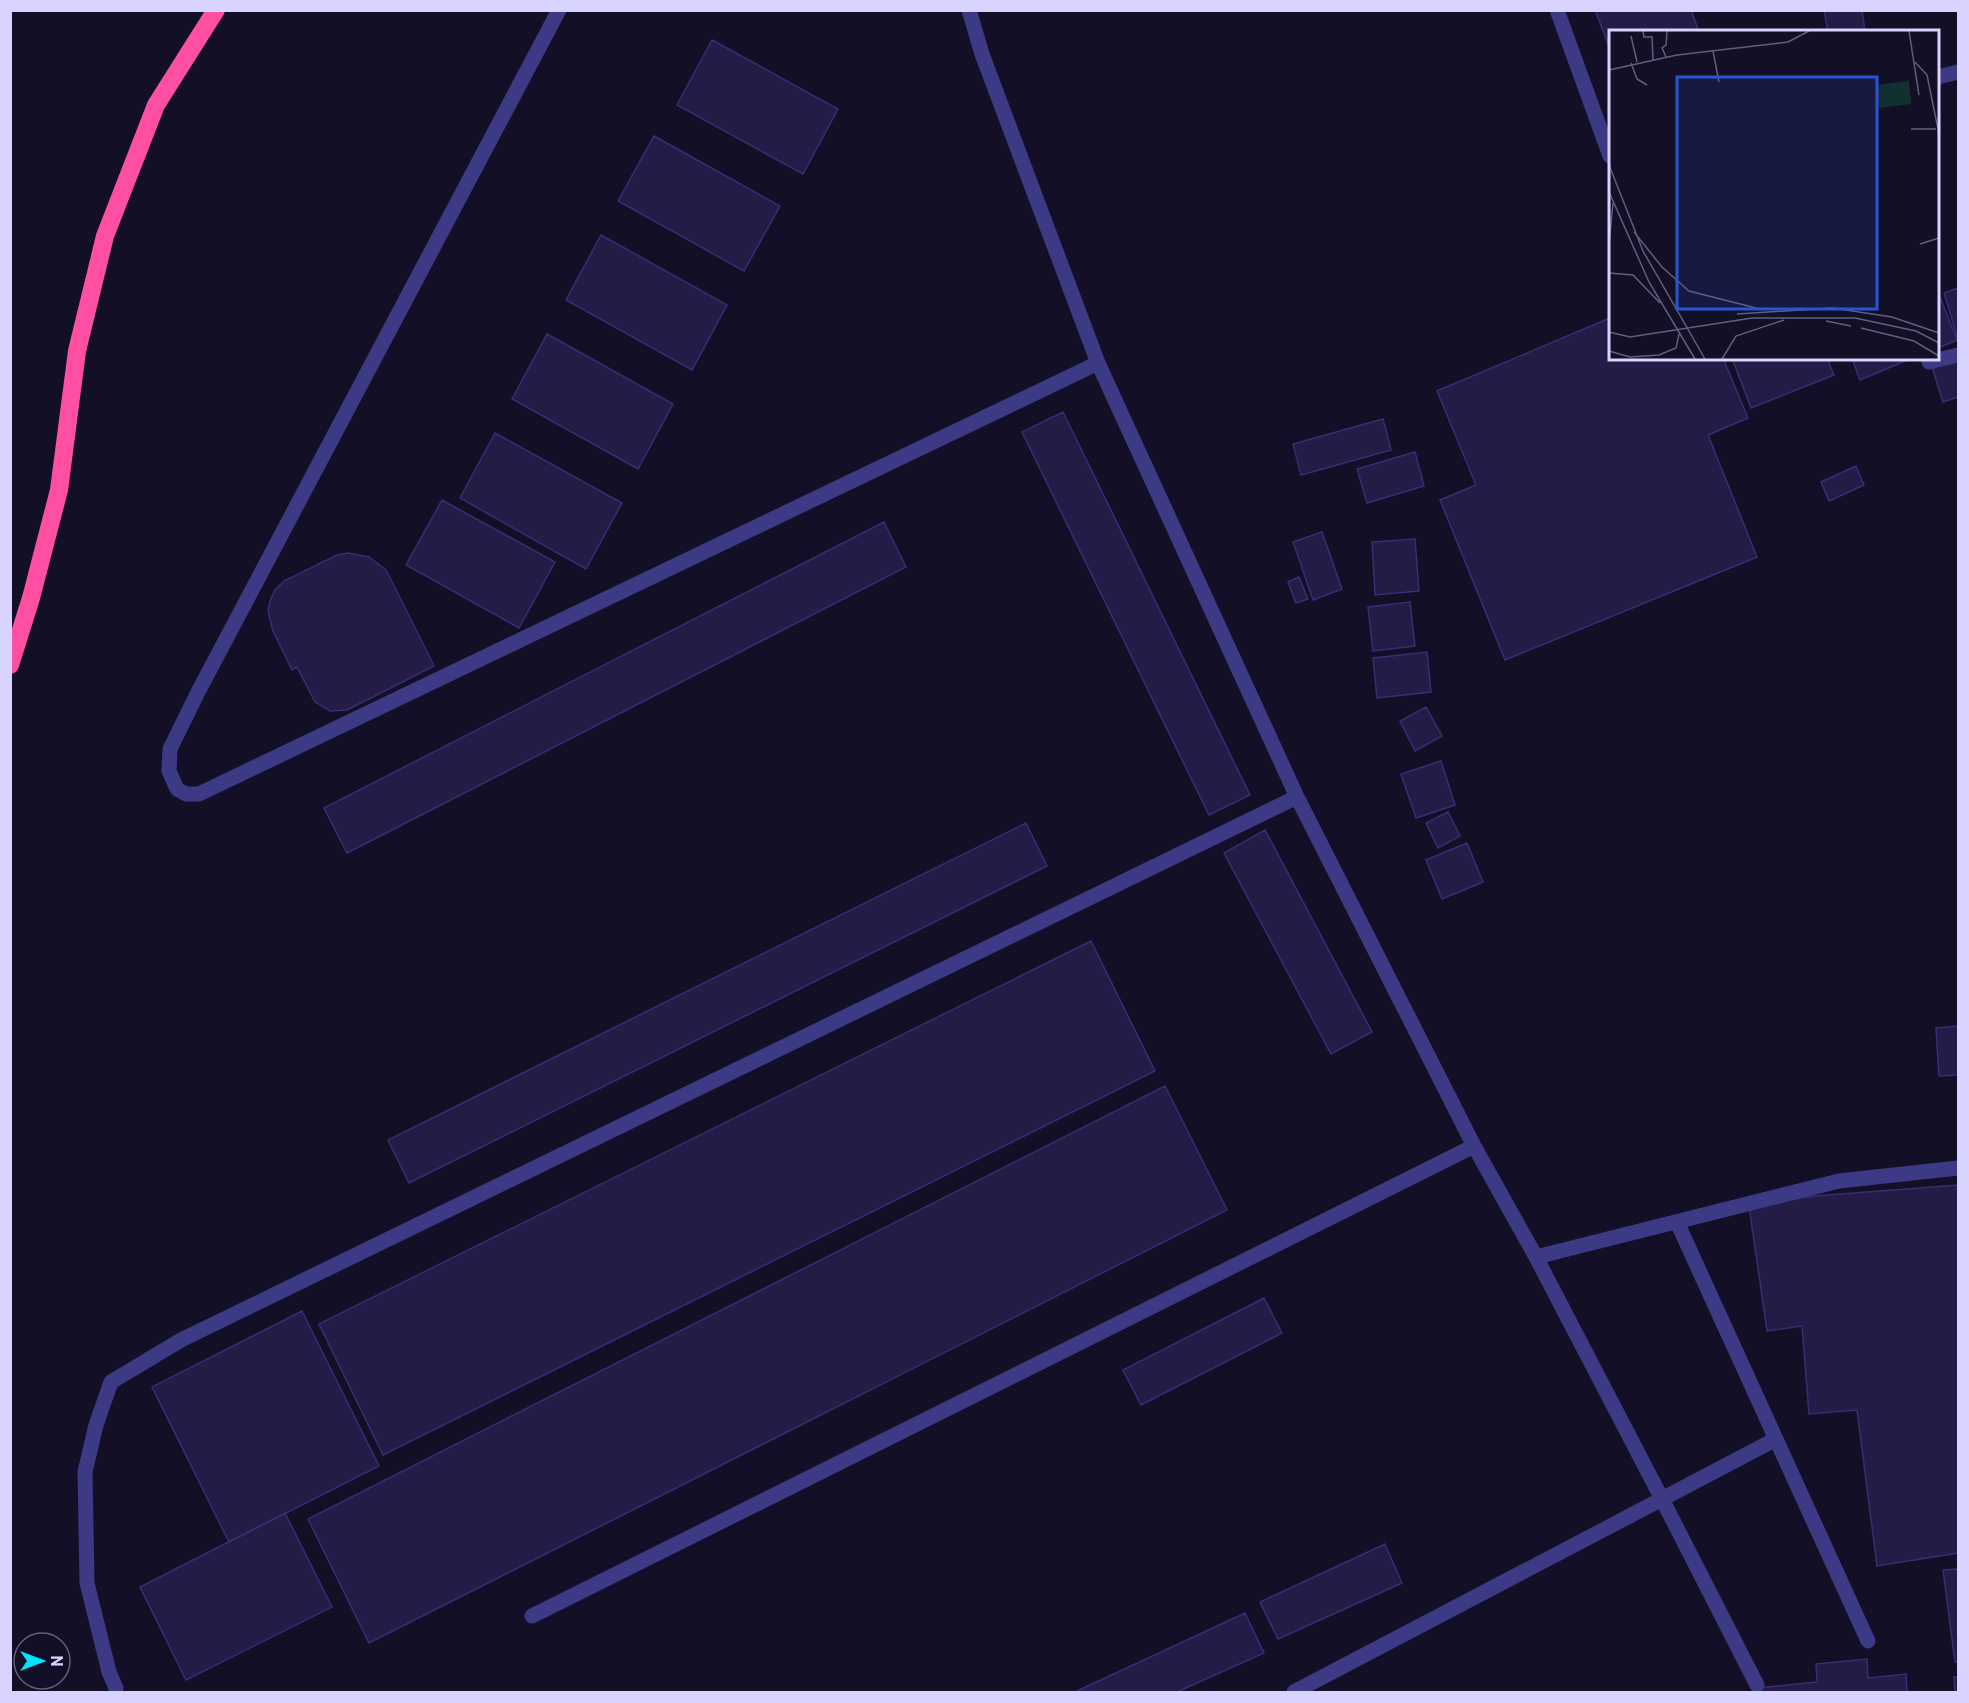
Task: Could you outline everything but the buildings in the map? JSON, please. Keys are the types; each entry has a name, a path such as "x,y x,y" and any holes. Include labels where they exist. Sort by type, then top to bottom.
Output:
{"highway":[{"path":"10,665 31,598 58,490 76,351 105,236 156,105 216,10"}],"street":[{"path":"559,10 170,749 169,771 177,789 186,794 199,794 1098,363"},
{"path":"969,10 986,65 1098,363 1297,797 1474,1146 1536,1257 1757,1685"},
{"path":"1557,10 1609,151"},
{"path":"1939,77 1959,72"},
{"path":"1939,360 1959,355"},
{"path":"1929,362 1938,360"},
{"path":"116,1688 87,1583 85,1472 96,1425 111,1382 181,1341 1297,797"},
{"path":"532,1616 1474,1146"},
{"path":"1536,1257 1839,1181 1959,1168"},
{"path":"1677,1222 1868,1641"},
{"path":"1294,1692 1776,1439"}]}
